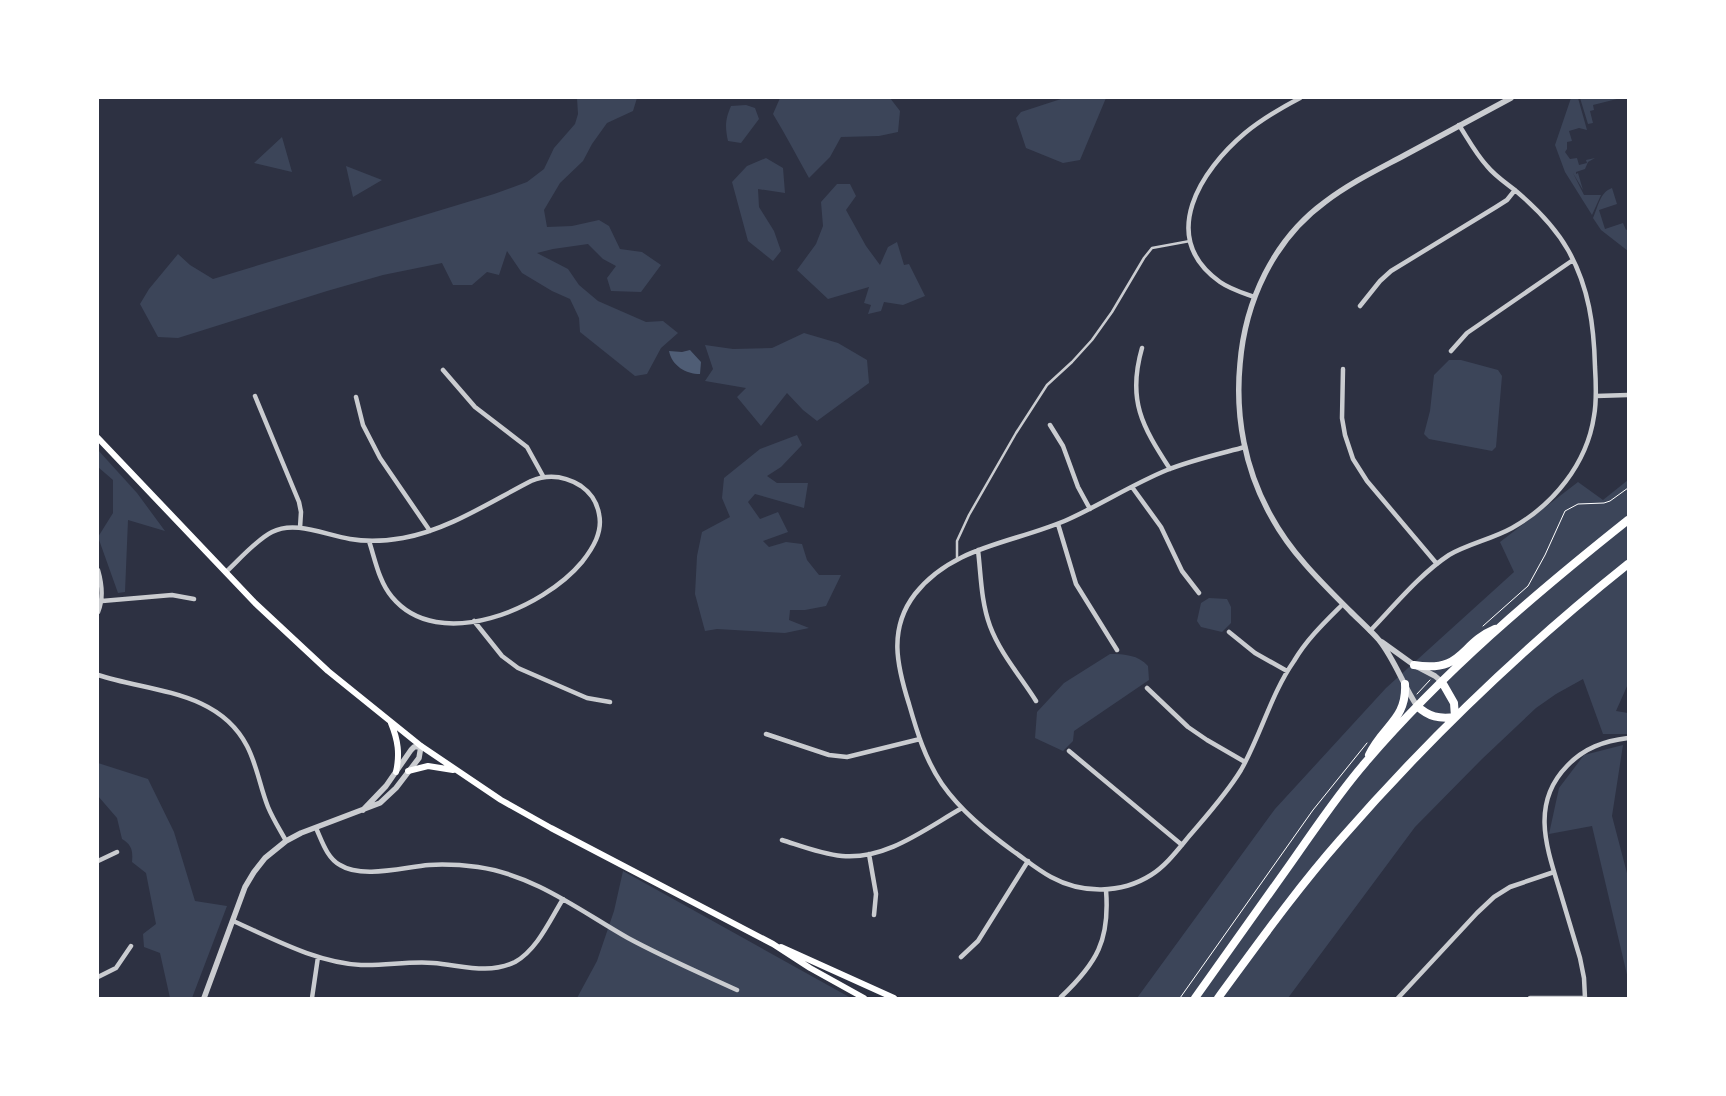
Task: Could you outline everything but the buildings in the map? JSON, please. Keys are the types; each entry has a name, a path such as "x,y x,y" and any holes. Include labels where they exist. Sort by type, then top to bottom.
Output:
{"highway":[{"path":"1195,998 1322,818 1365,763 1417,706 1500,627 1628,520"},
{"path":"1218,998 1269,928 1338,841 1395,778 1455,717 1535,641 1628,564"},
{"path":"1414,665 1440,666 1455,661 1486,633 1500,627"},
{"path":"1442,682 1454,703 1455,717"},
{"path":"1365,763 1374,745 1400,713 1406,695 1405,684"},
{"path":"1417,706 1433,717 1455,717"}],"main road":[{"path":"98,438 255,603 328,671 421,746 501,800 773,944 864,998"},
{"path":"391,722 399,747 396,772"},
{"path":"408,771 428,766 444,767 459,772"},
{"path":"773,944 894,998"}],"street":[{"path":"1254,297 1226,286 1208,272 1198,260 1188,226 1192,204 1198,189 1218,160 1254,126 1300,98"},
{"path":"1417,706 1378,640 1305,564 1270,515 1258,489 1245,447 1240,419 1238,378 1243,335 1254,297 1281,246 1296,228 1323,203 1354,182 1511,98"},
{"path":"1370,631 1437,564 1458,551 1511,529 1544,505 1568,479 1584,453 1595,415 1595,346 1592,320 1587,295 1573,260 1553,228 1536,209 1487,166 1459,125"},
{"path":"1360,306 1380,281 1391,272 1507,200 1515,190"},
{"path":"1451,351 1467,333 1573,260"},
{"path":"1142,348 1136,383 1141,419 1148,435 1170,469"},
{"path":"1343,369 1342,418 1345,435 1353,459 1367,481 1437,564"},
{"path":"443,370 475,407 527,447 543,476"},
{"path":"1596,396 1628,395"},
{"path":"255,396 299,502 301,512 300,528"},
{"path":"356,397 364,425 380,458 430,532"},
{"path":"1050,425 1063,446 1072,472 1090,509"},
{"path":"1245,447 1170,469 1058,524 978,550 957,559 934,573 915,593 904,613 897,640 899,672 931,767 962,808 989,833 1049,876 1064,884 1080,888 1106,890 1129,885 1150,876 1162,867 1223,796 1245,762 1288,671 1306,642 1343,604"},
{"path":"226,572 270,533 280,529 300,528 350,539 369,541 400,539 430,532 531,480 543,476 563,478 575,482 585,489 593,498 598,508 600,519 600,531 596,542 575,570 544,596 516,610 474,621 452,624 436,622 414,615 401,607 384,585 369,541"},
{"path":"1132,487 1161,527 1182,571 1199,592"},
{"path":"1058,524 1076,584 1117,650"},
{"path":"978,550 985,609 990,625 997,640 1036,701"},
{"path":"98,570 102,591 102,601 98,612"},
{"path":"102,601 172,595 194,599"},
{"path":"474,621 502,656 518,668 587,698 610,702"},
{"path":"1229,632 1255,653 1288,671"},
{"path":"1378,640 1442,682"},
{"path":"98,675 191,698 207,705 228,720 239,732 247,746 268,806 286,841"},
{"path":"1147,688 1188,727 1245,762"},
{"path":"766,734 829,755 847,757 920,739"},
{"path":"1530,998 1585,998 1580,958 1544,835 1544,821 1548,798 1563,770 1581,753 1611,740 1628,738"},
{"path":"204,998 246,887 254,872 265,858 286,841 316,828 363,810 380,803 396,788 419,758 422,751 421,746 414,747 411,750 386,786 363,810"},
{"path":"1069,751 1182,845"},
{"path":"782,840 843,856 869,854 890,848 962,808"},
{"path":"316,828 331,858 338,865 348,869 364,872 430,865 479,868 525,880 563,899 636,942 737,990"},
{"path":"98,861 118,852"},
{"path":"869,854 876,894 874,915"},
{"path":"961,956 978,941 1028,861"},
{"path":"1398,998 1494,897 1510,887 1554,872"},
{"path":"1061,997 1079,980 1101,944 1106,929 1108,913 1106,890"},
{"path":"233,921 318,957 362,965 429,963 482,969 501,967 514,962 529,951 563,899"},
{"path":"98,977 116,968 131,946"},
{"path":"312,998 318,957"}],"lane":[{"path":"957,559 957,541 969,515 1016,433 1048,385 1092,340 1152,248 1191,240"}],"path":[{"path":"1484,626 1528,586 1545,555 1565,511 1578,504 1610,501 1628,488"},
{"path":"1412,699 1435,676"},
{"path":"1180,998 1313,810 1366,744"}],"shaded area":[{"path":"577,98 637,98 633,111 607,123 583,161 560,183 544,210 547,227 572,226 599,220 609,226 620,249 642,252 661,265 641,292 611,291 607,278 616,266 603,259 588,244 537,253 568,269 579,285 598,301 646,322 663,321 678,333 661,348 647,374 635,376 580,332 579,318 570,299 552,291 522,273 507,251 499,275 487,272 472,285 453,285 442,263 383,275 178,338 158,337 140,304 149,289 178,254 190,265 213,279 494,194 527,182 544,169 554,148 575,124 578,114"},
{"path":"780,98 890,98 900,111 898,132 879,136 841,137 830,157 809,178 773,114"},
{"path":"1064,98 1106,98 1080,160 1063,163 1026,148 1016,118 1021,112"},
{"path":"1571,98 1578,98 1587,130 1579,128 1569,131 1572,141 1567,142 1565,152 1570,159 1577,158 1579,165 1587,163 1586,160 1595,158 1588,162 1585,169 1576,172 1576,174 1578,173 1583,190 1573,173 1584,195 1601,195 1592,215 1565,172 1555,145"},
{"path":"1580,98 1621,98 1593,105 1594,110 1590,111 1593,123 1588,124"},
{"path":"746,105 755,108 759,119 741,143 728,141 726,123 731,106"},
{"path":"282,137 292,172 254,163"},
{"path":"766,158 783,168 785,193 758,189 759,207 774,231 781,251 773,261 748,241 732,182 747,166"},
{"path":"346,166 382,180 353,197"},
{"path":"837,184 850,184 856,196 846,210 866,246 880,265 888,247 897,242 904,265 909,264 925,296 903,305 884,302 881,311 868,314 871,305 864,303 869,287 828,299 797,270 816,244 823,226 821,202"},
{"path":"1612,188 1617,204 1599,210 1605,229 1623,223 1626,230 1628,229 1628,251 1601,230 1593,218 1602,196"},
{"path":"804,333 838,343 867,360 869,383 817,421 803,410 787,393 761,426 737,397 746,388 705,381 713,369 705,345 733,349 772,348"},
{"path":"690,350 701,362 700,374 690,373 680,368 673,361 669,351 682,352"},
{"path":"1449,360 1461,360 1498,370 1502,376 1496,447 1492,451 1429,439 1424,434 1430,411 1434,375"},
{"path":"797,435 802,445 781,467 767,476 777,483 808,483 804,508 755,494 748,502 760,519 778,512 788,532 763,541 769,547 786,542 802,544 807,560 819,575 841,575 826,606 805,610 790,610 789,620 809,628 785,633 717,629 705,631 695,594 697,556 702,532 730,517 722,498 724,478 760,449"},
{"path":"98,450 137,493 165,531 128,520 125,592 118,593 98,537 113,513 113,480 98,467"},
{"path":"1628,480 1628,684 1616,711 1628,713 1628,734 1603,734 1583,679 1536,708 1482,759 1415,827 1288,998 1137,998 1275,809 1386,688 1514,572 1500,542 1578,482 1603,500"},
{"path":"1209,598 1227,599 1231,607 1231,623 1222,632 1201,627 1197,621 1201,603"},
{"path":"1110,654 1126,655 1140,659 1148,666 1149,680 1074,731 1073,741 1063,751 1035,738 1037,712 1064,683"},
{"path":"1623,745 1612,816 1628,877 1628,979 1592,826 1549,834 1559,788 1584,755"},
{"path":"98,763 148,779 174,832 195,901 227,906 192,998 170,998 160,953 144,947 143,934 156,924 146,873 132,862 131,849 122,839 117,818 98,796"},
{"path":"623,871 851,998 577,998 597,961 614,911"}]}
